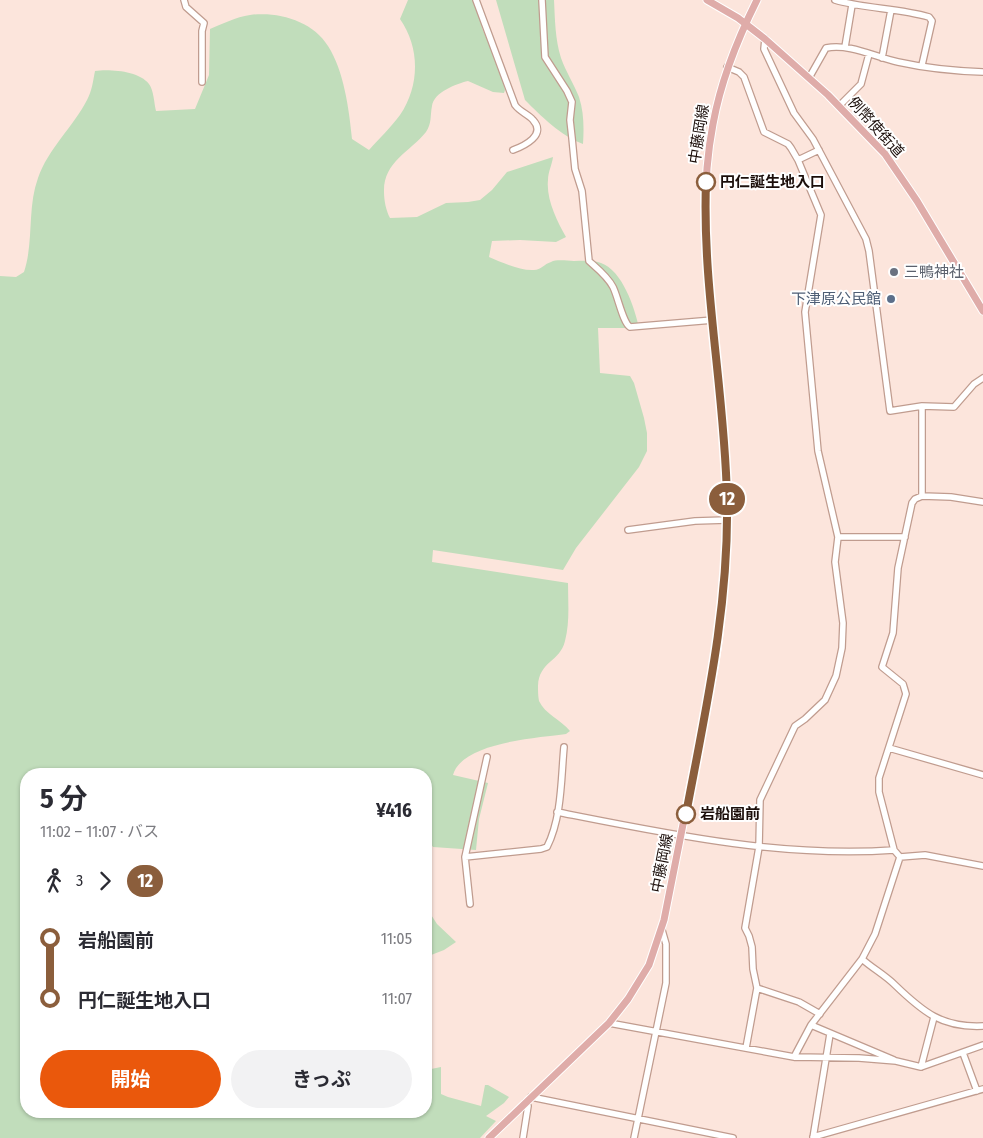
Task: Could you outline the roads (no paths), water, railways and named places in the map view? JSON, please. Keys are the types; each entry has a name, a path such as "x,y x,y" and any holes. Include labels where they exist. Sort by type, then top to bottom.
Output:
{"main road":[{"name":"例幣使街道","path":"707,0 746,23 839,106 885,154 901,176 983,310"},
{"name":"中藤岡線","path":"489,1138 609,1023 637,987 649,965 662,930 718,645 727,520 724,439 706,229 706,182 713,124 727,67 757,0"}],"street":[{"path":"184,0 186,7 204,23 202,31 202,82"},
{"path":"476,0 515,105 536,124 536,134 532,140 526,145 513,150"},
{"path":"542,0 546,59 572,102 570,120 575,169 582,191 589,261 610,281 627,326 713,320"},
{"path":"835,0 852,5 868,3 891,10 929,17 931,20 922,65"},
{"path":"845,47 852,5"},
{"path":"882,58 891,10"},
{"path":"764,39 764,49 794,113 819,150 866,239 890,411 922,406 954,408 974,384 983,378"},
{"path":"809,78 826,48 845,47 882,58 983,72"},
{"path":"839,106 861,84 869,54"},
{"path":"727,67 739,72 744,77 764,132 788,144 798,160 821,215 805,312 818,451 838,537 835,562 843,622 842,648 836,676 825,700 805,719 794,726 760,800 759,847 745,928 752,947 753,969 757,988 746,1048"},
{"path":"798,160 819,150"},
{"path":"922,406 922,496"},
{"path":"900,857 894,850 879,792 879,778 906,694 904,684 882,667 893,632 898,568 904,537 912,503 915,499 922,496 952,497 983,502"},
{"path":"628,530 695,521 727,520"},
{"path":"838,537 904,537"},
{"path":"464,857 547,847 552,837 558,812 564,747"},
{"path":"889,748 983,775"},
{"path":"470,904 464,857 487,757"},
{"path":"558,812 759,847 842,852 894,850"},
{"path":"900,857 925,855 983,866"},
{"path":"794,1057 811,1025 862,959 875,934 900,857"},
{"path":"634,1138 666,977 666,944 662,930"},
{"path":"862,959 894,984 917,1006 934,1017 970,1027 983,1026"},
{"path":"757,988 799,1002 820,1014"},
{"path":"921,1067 934,1017"},
{"path":"609,1023 794,1057 896,1061 921,1067 983,1045"},
{"path":"811,1025 896,1061"},
{"path":"830,1034 813,1138 980,1090 964,1053"},
{"path":"523,1138 529,1100 638,1118 733,1138"}],"place":[{"name":"円仁誕生地入口","path":"706,182"},
{"name":"三鴨神社","path":"894,272"},
{"name":"下津原公民館","path":"891,299"},
{"name":"岩船園前","path":"686,814"}]}
